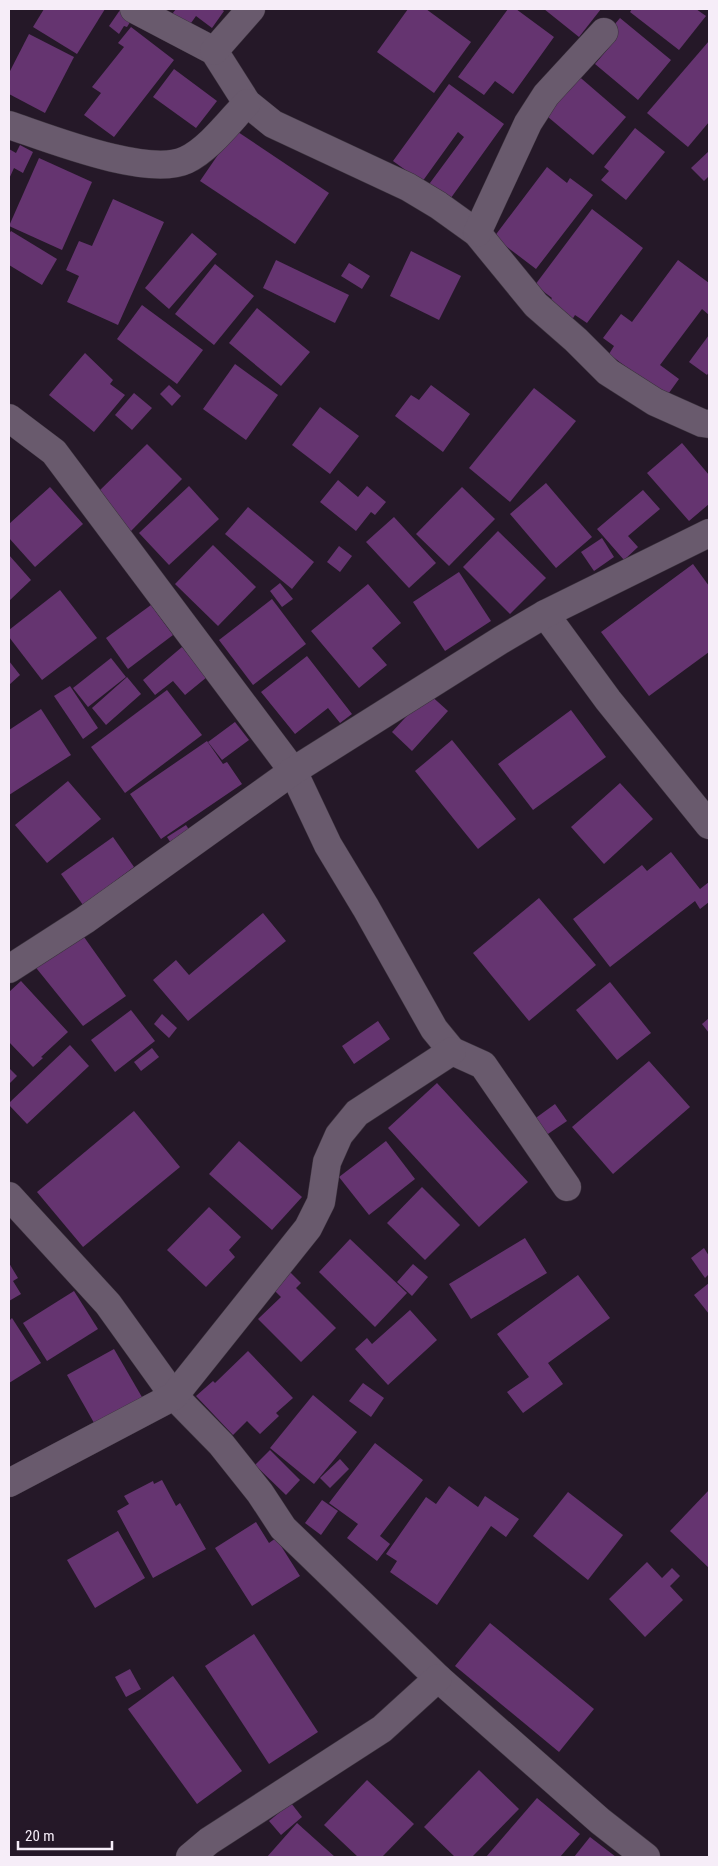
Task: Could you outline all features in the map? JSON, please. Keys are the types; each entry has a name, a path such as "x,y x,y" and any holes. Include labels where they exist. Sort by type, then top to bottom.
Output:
{"street":[{"path":"134,9 214,52 247,104 273,124 415,192 438,205 477,233 536,305 576,340 608,372 655,402 702,423 709,424"},
{"path":"214,52 251,9"},
{"path":"477,233 528,123 546,96 604,32"},
{"path":"9,125 113,159 156,166 185,161 196,153 247,104"},
{"path":"9,418 54,452 293,772 328,845 434,1029 452,1051 483,1065 567,1187"},
{"path":"9,969 85,920 293,772 500,640 545,614 709,533"},
{"path":"545,614 608,700 709,825"},
{"path":"9,1483 174,1396 308,1228 321,1202 328,1162 338,1135 357,1113 452,1051"},
{"path":"9,1196 108,1304 174,1396 221,1444 260,1493 283,1528 438,1678 600,1821 646,1857"},
{"path":"190,1857 209,1841 382,1729 438,1678"}],"building":[{"path":"44,9 105,9 77,54 33,27"},
{"path":"176,9 221,9 224,11 212,28 196,16 186,30 169,18"},
{"path":"408,9 426,9 471,42 434,93 377,52"},
{"path":"508,9 516,9 554,37 513,94 495,81 484,95 458,77"},
{"path":"544,9 601,9 579,37"},
{"path":"632,9 696,9 706,16 679,50 630,12"},
{"path":"120,10 132,19 119,34 109,26"},
{"path":"620,18 671,60 638,100 595,64 612,44 604,37"},
{"path":"131,27 174,60 114,137 84,115 101,93 92,87 124,47 118,43"},
{"path":"29,34 74,57 45,113 9,94 9,73"},
{"path":"709,41 709,122 688,147 647,113"},
{"path":"174,69 217,101 196,128 153,97"},
{"path":"575,73 626,117 593,155 541,111"},
{"path":"449,84 504,124 448,202 427,187 464,137 458,132 422,182 393,161"},
{"path":"635,128 665,152 626,200 601,180 609,171 604,167"},
{"path":"235,130 329,193 295,244 200,181"},
{"path":"20,145 33,152 23,173 14,168 9,179 9,149 16,153"},
{"path":"709,151 709,176 704,181 691,168"},
{"path":"39,158 92,182 62,250 9,226"},
{"path":"547,167 567,183 570,178 593,195 536,269 494,237"},
{"path":"113,199 164,222 118,325 67,302 79,276 66,270 79,241 92,246"},
{"path":"592,209 643,248 587,323 575,315 570,323 546,306 552,298 535,285"},
{"path":"11,231 57,259 42,285 9,265 9,234"},
{"path":"192,233 217,254 169,309 145,288"},
{"path":"411,251 461,276 439,320 390,296"},
{"path":"276,260 349,295 335,323 263,288"},
{"path":"678,260 709,283 709,315 702,309 660,365 679,379 666,397 609,354 614,346 603,338 621,314 632,322"},
{"path":"349,263 370,276 362,289 341,276"},
{"path":"215,264 254,296 214,345 175,314"},
{"path":"142,305 203,350 177,384 117,339"},
{"path":"257,308 310,352 281,386 229,343"},
{"path":"709,335 709,372 707,375 689,362"},
{"path":"85,353 113,380 110,384 125,395 94,432 49,395"},
{"path":"235,364 278,395 246,440 203,409"},
{"path":"169,385 181,396 172,406 160,394"},
{"path":"431,385 470,414 443,452 395,416 411,395 419,400"},
{"path":"534,388 576,421 510,502 469,468"},
{"path":"134,393 152,408 132,430 115,415"},
{"path":"320,407 359,436 330,474 292,445"},
{"path":"682,443 709,475 709,504 689,521 647,473"},
{"path":"147,444 182,479 131,531 95,495"},
{"path":"338,480 358,497 367,486 386,502 375,515 371,512 356,531 320,502"},
{"path":"546,483 592,537 556,568 510,514"},
{"path":"189,486 219,519 169,565 139,533"},
{"path":"50,487 83,524 35,567 9,538 9,524"},
{"path":"462,487 495,519 449,566 416,534"},
{"path":"643,490 660,509 628,536 638,547 624,560 597,529"},
{"path":"248,507 314,562 292,589 225,534"},
{"path":"394,517 436,563 409,588 366,542"},
{"path":"498,531 546,578 510,614 463,567"},
{"path":"602,538 614,557 594,571 581,552"},
{"path":"213,545 256,587 218,626 175,584"},
{"path":"339,546 352,556 340,572 327,562"},
{"path":"9,555 31,580 9,601"},
{"path":"693,564 709,586 709,652 649,696 601,632"},
{"path":"459,572 491,621 445,651 413,602"},
{"path":"280,583 293,599 282,607 270,591"},
{"path":"368,584 401,623 372,648 387,665 359,688 311,631"},
{"path":"60,590 97,638 42,680 9,637 9,630"},
{"path":"272,599 306,644 253,685 219,640"},
{"path":"151,605 173,635 128,669 106,638"},
{"path":"182,647 207,677 185,695 173,681 155,695 143,680"},
{"path":"307,656 352,714 340,723 328,708 295,734 261,692"},
{"path":"111,658 126,677 88,707 73,688"},
{"path":"9,661 20,675 9,685"},
{"path":"127,677 141,694 106,725 92,708"},
{"path":"70,686 98,728 83,739 54,696"},
{"path":"167,690 202,735 125,793 91,747"},
{"path":"428,693 448,711 412,751 392,732"},
{"path":"41,709 71,755 9,795 9,730"},
{"path":"571,710 606,757 533,810 498,764"},
{"path":"235,722 249,740 222,760 208,742"},
{"path":"452,740 516,819 478,849 415,771"},
{"path":"207,741 223,764 227,762 242,784 161,839 130,794"},
{"path":"68,781 101,819 47,863 15,825"},
{"path":"620,783 653,819 604,864 571,827"},
{"path":"186,825 195,839 176,851 167,837"},
{"path":"113,837 134,867 83,905 61,874"},
{"path":"671,852 700,889 709,882 709,902 700,909 695,901 610,967 573,919 642,865 647,871"},
{"path":"539,898 596,965 529,1021 473,953"},
{"path":"263,913 286,941 188,1021 153,980 176,960 189,975"},
{"path":"84,937 126,996 83,1026 33,964"},
{"path":"21,981 68,1032 33,1067 9,1042 9,992"},
{"path":"610,982 651,1033 617,1060 576,1010"},
{"path":"131,1010 155,1041 115,1072 91,1040"},
{"path":"162,1014 177,1028 169,1038 154,1024"},
{"path":"709,1018 709,1033 702,1024"},
{"path":"378,1021 390,1039 354,1064 342,1046"},
{"path":"70,1045 89,1066 27,1124 9,1103"},
{"path":"152,1048 159,1057 141,1071 134,1062"},
{"path":"649,1061 690,1107 613,1174 572,1127"},
{"path":"9,1068 17,1076 9,1084"},
{"path":"437,1083 528,1182 479,1227 388,1128"},
{"path":"555,1104 567,1121 545,1136 533,1120"},
{"path":"134,1111 180,1167 83,1247 37,1192"},
{"path":"239,1141 302,1197 272,1230 209,1174"},
{"path":"386,1141 415,1179 369,1215 339,1177"},
{"path":"422,1187 460,1225 425,1260 387,1223"},
{"path":"209,1207 241,1237 229,1250 235,1257 206,1287 167,1250"},
{"path":"525,1238 547,1273 471,1319 449,1284"},
{"path":"350,1239 407,1293 375,1327 319,1272"},
{"path":"704,1248 709,1256 709,1274 705,1278 691,1258"},
{"path":"9,1263 18,1278 13,1281 21,1294 9,1301"},
{"path":"413,1264 428,1277 412,1296 397,1282"},
{"path":"284,1266 301,1283 296,1288 336,1328 301,1362 258,1319 281,1297 267,1283"},
{"path":"578,1275 610,1318 548,1363 563,1384 523,1413 507,1392 529,1377 497,1334"},
{"path":"709,1283 709,1314 694,1295"},
{"path":"74,1291 98,1329 47,1361 23,1323"},
{"path":"410,1310 437,1340 388,1385 355,1349 367,1338 372,1344"},
{"path":"12,1318 41,1363 9,1383 9,1321"},
{"path":"114,1349 146,1404 98,1430 67,1375"},
{"path":"248,1351 293,1398 276,1413 279,1416 260,1434 247,1421 233,1435 196,1396 213,1381 215,1383"},
{"path":"363,1383 384,1398 371,1417 349,1401"},
{"path":"313,1395 357,1432 314,1484 270,1448"},
{"path":"375,1443 423,1480 380,1536 390,1544 377,1561 347,1538 358,1524 329,1503"},
{"path":"270,1450 300,1480 286,1495 255,1465"},
{"path":"340,1459 349,1469 330,1488 320,1478"},
{"path":"162,1480 176,1506 180,1503 206,1549 153,1578 117,1511 129,1504 124,1496 153,1481 154,1484"},
{"path":"449,1486 478,1507 485,1496 519,1519 506,1537 491,1526 437,1605 390,1572 397,1561 386,1554 426,1497 436,1504"},
{"path":"709,1490 709,1568 670,1531"},
{"path":"568,1492 623,1535 588,1580 533,1536"},
{"path":"322,1500 338,1511 321,1535 305,1523"},
{"path":"256,1522 269,1543 276,1538 300,1576 252,1606 215,1548"},
{"path":"118,1531 145,1578 95,1608 67,1560"},
{"path":"647,1562 662,1578 672,1568 680,1576 670,1586 683,1600 645,1637 609,1599"},
{"path":"490,1623 594,1709 559,1752 455,1666"},
{"path":"254,1634 318,1732 269,1764 205,1666"},
{"path":"130,1669 141,1689 126,1697 115,1677"},
{"path":"173,1676 242,1771 197,1804 128,1709"},
{"path":"479,1770 519,1809 472,1857 455,1857 424,1827"},
{"path":"367,1780 414,1824 382,1857 358,1857 324,1825"},
{"path":"537,1798 580,1834 560,1857 486,1857"},
{"path":"291,1803 302,1817 281,1835 269,1821"},
{"path":"297,1823 335,1857 267,1857"},
{"path":"590,1837 616,1857 574,1857"}]}
